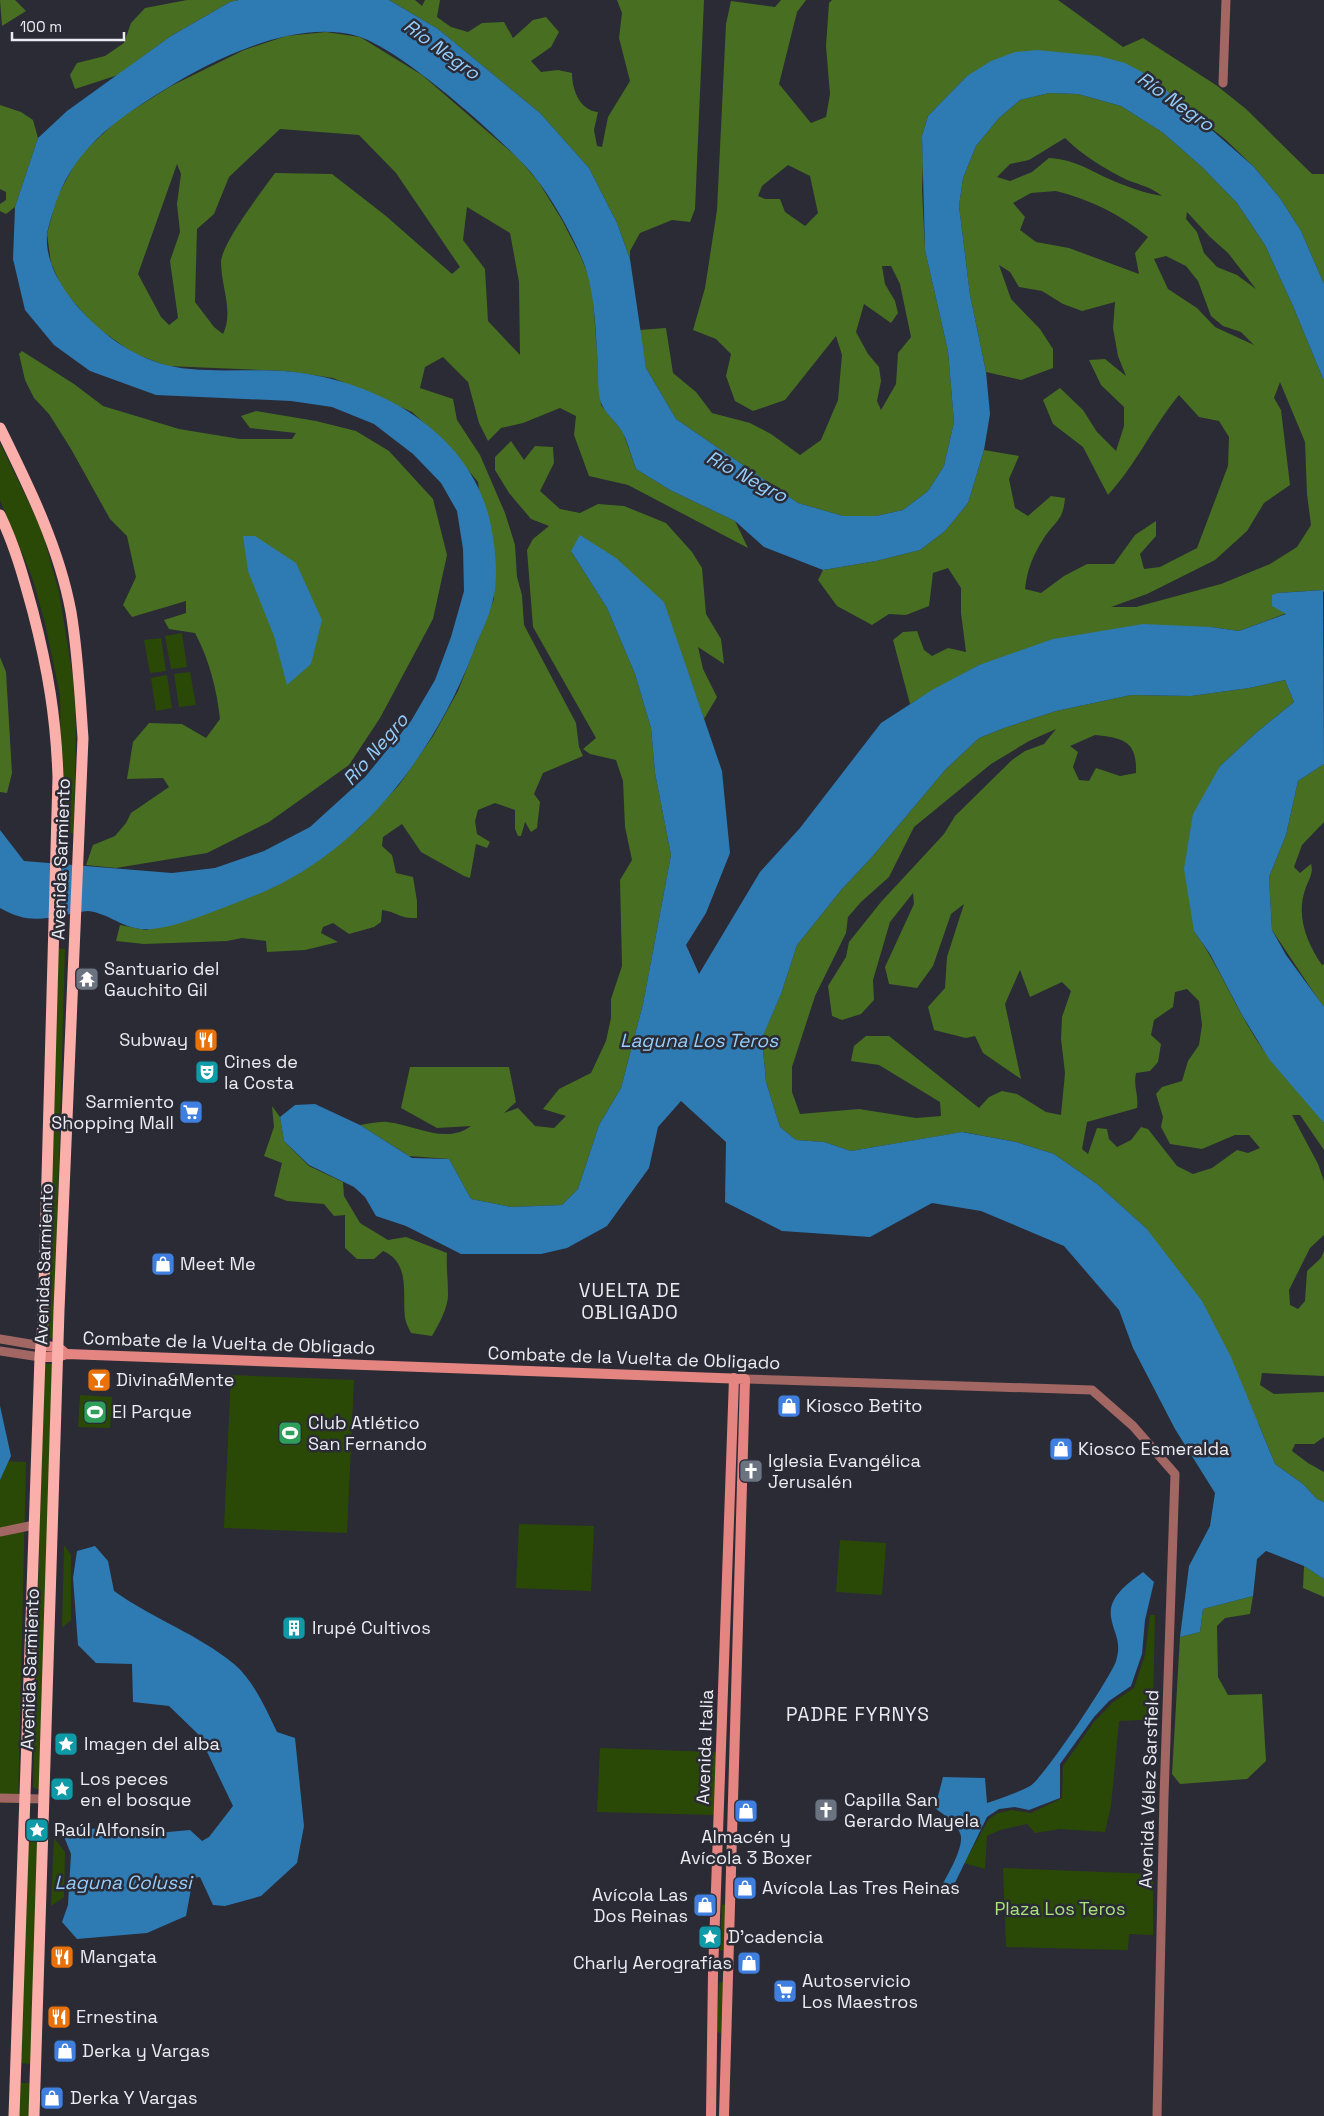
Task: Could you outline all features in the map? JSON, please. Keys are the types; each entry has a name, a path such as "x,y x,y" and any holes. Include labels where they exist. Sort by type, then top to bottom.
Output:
{"main road":[{"name":"Avenida Sarmiento","path":"0,428 43,518 71,611 83,738 34,2116"},
{"name":"Avenida Sarmiento","path":"0,515 24,578 52,694 56,723 58,777 41,1351 14,2116"},
{"name":"Combate de la Vuelta de Obligado","path":"41,1351 746,1379"},
{"name":"Avenida Italia","path":"711,2116 716,1885 734,1378"},
{"name":"Avenida Italia","path":"724,2116 746,1379"}],"street":[{"path":"1223,83 1226,0"},
{"path":"0,1340 41,1351"},
{"path":"0,1351 41,1351"},
{"name":"Combate de la Vuelta de Obligado","path":"746,1379 1092,1390 1133,1426 1169,1465"},
{"name":"Avenida Vélez Sarsfield","path":"1158,2116 1164,1797 1174,1539 1175,1474 1169,1465"},
{"path":"0,1532 34,1525"},
{"path":"0,1798 44,1799"}],"green space":[{"path":"0,0 15,0 26,11 2,26"},
{"path":"187,0 239,0 230,2 171,36 118,75 75,89 70,75 77,63 105,56 124,43 131,23 145,8"},
{"path":"389,0 415,0 422,6 425,0 440,0 437,17 451,27 468,32 482,23 504,22 513,38 533,20 546,17 559,32 551,47 531,61 541,72 558,70 572,73 573,86 581,103 591,110 598,112 594,130 597,146 602,147 608,117 630,81 619,38 622,13 617,0 704,0 695,209 690,222 672,220 640,233 630,251 630,259 617,223 589,168 540,113 438,29"},
{"path":"781,0 806,0 797,12 779,84 811,123 826,117 830,94 826,46 829,3 832,0 1058,0 1123,47 1143,38 1216,85 1246,109 1312,174 1324,174 1324,284 1301,231 1280,198 1253,166 1226,140 1142,72 967,76 928,116 922,136 925,250 948,351 954,422 944,466 928,491 903,510 876,516 843,516 798,503 676,419 646,368 639,330 666,328 673,373 696,392 712,413 750,423 771,434 800,455 821,440 838,400 842,355 836,336 785,400 753,411 735,401 726,376 731,354 716,339 693,330 705,288 717,210 726,24 731,1 775,7","holes":["788,165 810,176 818,213 805,226 785,212 780,199 765,199 758,196 762,186","882,266 891,266 900,284 911,337 898,353 896,384 881,410 877,401 881,381 879,367 868,354 856,332 864,304 891,323 898,313 895,301 885,284"]},
{"path":"326,32 360,37 422,75 517,157 538,181 562,220 581,257 592,285 601,405 623,432 636,469 670,490 735,521 748,548 628,485 589,476 574,435 576,416 560,408 523,423 501,428 488,441 479,423 468,382 443,357 425,367 420,388 453,399 457,420 480,455 505,513 515,545 517,577 522,595 524,625 576,723 579,747 583,756 543,773 534,794 540,802 537,828 531,832 525,822 521,836 518,836 515,829 515,810 495,803 478,810 475,821 477,834 490,842 487,848 476,844 470,878 421,852 402,824 383,837 382,846 392,855 396,873 413,877 417,901 417,918 382,910 381,922 374,927 349,934 333,923 323,927 321,933 338,942 305,950 267,952 266,941 242,938 227,941 144,944 116,941 120,925 146,930 274,887 316,862 359,828 399,785 433,736 458,691 494,599 478,482 445,442 412,412 333,378 286,371 167,366 133,353 95,326 63,290 51,263 47,234 57,197 79,156 120,118 171,86 244,50 286,36","holes":["280,129 359,135 396,173 460,267 452,274 386,216 332,174 275,173 243,217 223,253 221,262 227,308 226,325 223,334 214,327 195,302 197,229 214,214 229,177","177,164 181,174 177,204 180,232 170,261 178,318 169,325 161,317 138,274","467,207 510,233 519,282 520,355 488,321 485,269 463,240"]},
{"path":"1049,93 1078,94 1121,106 1162,132 1202,167 1237,203 1265,245 1324,381 1324,592 1322,590 1278,593 1287,613 1239,631 1211,627 979,665 910,704 893,640 903,632 917,631 924,650 932,656 948,648 966,652 961,613 961,588 948,568 933,573 929,606 906,615 889,614 872,625 837,606 818,580 823,570 876,561 920,550 945,531 968,503 984,450 1019,456 1009,479 1015,508 1028,516 1051,496 1065,498 1061,516 1044,538 1034,557 1027,575 1025,589 1041,593 1064,576 1087,564 1114,564 1135,535 1156,521 1156,536 1140,554 1144,569 1160,567 1197,548 1228,466 1229,437 1219,421 1199,417 1179,395 1127,471 1108,495 1083,447 1053,424 1043,400 1060,388 1083,410 1097,432 1116,451 1124,426 1124,407 1101,385 1089,360 1105,359 1126,376 1118,356 1113,328 1115,302 1082,311 1063,304 1042,291 1019,287 1010,272 999,265 1011,299 1040,329 1053,349 1053,368 1021,380 986,372 970,295 959,206 963,178 976,146 999,118 1020,100","holes":["1065,138 1086,156 1102,166 1127,180 1150,188 1162,196 1126,186 1086,168 1060,159 1049,158 1032,172 1010,181 997,177 1010,164 1029,160","1056,191 1081,199 1116,215 1148,237 1135,253 1139,274 1069,248 1036,242 1020,230 1025,217 1013,203 1031,193","1187,212 1228,253 1256,289 1237,275 1217,267 1204,253 1197,232 1186,219","1166,256 1186,266 1198,281 1211,316 1223,326 1241,332 1254,345 1215,327 1197,308 1168,289 1154,259","1280,382 1305,442 1307,494 1311,525 1297,547 1270,564 1221,584 1136,607 1111,607 1147,594 1215,560 1247,531 1264,503 1290,485 1281,410 1274,398"]},
{"path":"0,105 21,112 33,120 38,138 15,207 6,214 0,211 0,204 6,200 6,192 0,189"},
{"path":"22,351 74,384 103,406 179,429 240,439 292,439 296,433 250,428 241,416 256,411 316,421 356,431 389,451 433,499 447,555 433,619 380,718 349,765 269,822 207,853 116,868 86,865 93,845 115,836 126,823 131,813 169,787 163,778 127,779 133,742 149,723 182,724 206,738 220,719 219,708 208,664 195,633 169,629 164,620 186,613 186,601 132,617 123,605 136,577 127,536 110,519 71,449 49,414 34,398 25,380 19,354"},
{"path":"511,441 524,460 535,446 553,447 554,463 540,491 560,509 580,513 598,504 624,506 666,523 692,552 702,568 706,614 721,639 724,664 698,647 703,669 717,697 704,719 687,671 571,551 607,608 635,674 651,728 655,773 671,855 643,1004 621,1088 599,1125 578,1189 562,1205 511,1207 471,1199 449,1159 409,1156 360,1125 384,1122 441,1134 461,1131 471,1126 437,1128 401,1108 410,1067 509,1067 516,1102 504,1113 518,1108 535,1126 554,1128 566,1116 543,1109 559,1089 591,1073 606,1041 611,1018 611,999 622,966 620,880 632,860 625,827 623,781 616,760 590,754 583,749 596,738 533,627 527,550 533,539 549,526 531,519 509,493 495,470 495,457"},
{"path":"0,443 42,530 59,592 73,678 76,724 74,833 62,834 60,695 45,623 32,577 0,500"},
{"path":"182,633 187,667 171,669 165,636"},
{"path":"161,638 166,671 150,673 144,640"},
{"path":"0,657 6,672 12,773 7,793 0,792"},
{"path":"190,672 196,705 179,707 174,674"},
{"path":"167,675 172,708 156,711 151,678"},
{"path":"1285,680 1294,702 1257,732 1220,766 1194,931 1214,962 1259,1044 1276,1067 1312,1106 1324,1123 1324,1150 1300,1115 1292,1115 1318,1164 1324,1181 1324,1235 1310,1248 1289,1290 1290,1305 1298,1309 1305,1301 1307,1271 1321,1258 1324,1251 1324,1376 1262,1373 1260,1385 1274,1394 1324,1392 1324,1437 1314,1444 1295,1444 1292,1451 1324,1472 1324,1502 1317,1499 1303,1484 1275,1464 1259,1425 1146,1228 1097,1184 1054,1154 1016,1142 963,1132 851,1151 824,1142 796,1140 780,1127 766,1082 762,1037 781,994 797,945 842,889 872,857 945,770 979,738 1056,711 1131,695 1191,696 1249,688","holes":["1056,729 1044,744 1025,751 1012,760 955,816 944,834 881,902 849,942 846,957 828,986 832,1016 842,1020 861,1014 874,1000 873,980 890,922 913,893 914,904 885,967 889,984 917,988 933,966 951,914 964,904 947,957 945,988 928,1007 934,1030 966,1038 975,1036 983,1053 1021,1079 1005,1004 1020,970 1030,997 1062,982 1071,991 1062,1017 1061,1039 1065,1073 1061,1115 1046,1112 1017,1094 1002,1091 989,1097 979,1108 889,1036 866,1036 854,1046 851,1061 879,1065 940,1102 941,1116 916,1118 859,1109 800,1114 792,1092 792,1067 815,996 846,933 848,917 861,902 889,877 914,827 991,764 1029,741","1095,735 1114,738 1127,743 1134,754 1136,773 1120,776 1096,768 1089,781 1079,780 1073,767 1078,752 1070,746","1187,989 1199,1001 1202,1025 1199,1045 1188,1061 1182,1081 1162,1087 1156,1094 1163,1117 1161,1127 1170,1144 1202,1149 1235,1135 1249,1135 1260,1148 1248,1153 1237,1150 1212,1168 1193,1174 1177,1166 1148,1129 1141,1127 1131,1140 1117,1147 1109,1139 1107,1129 1097,1128 1088,1154 1082,1149 1087,1122 1137,1108 1136,1073 1150,1071 1158,1062 1161,1044 1151,1035 1154,1020 1173,1007 1175,992"]},
{"path":"1324,764 1324,822 1302,845 1294,867 1300,873 1311,864 1312,868 1303,900 1302,920 1312,948 1322,965 1324,964 1324,1008 1272,930 1269,877 1286,835 1298,781"},
{"path":"57,948 65,949 54,1338 46,1338"},
{"path":"272,1106 280,1117 284,1141 309,1166 343,1182 344,1196 360,1223 388,1240 406,1237 447,1253 447,1304 432,1336 411,1333 405,1318 401,1271 398,1263 392,1256 383,1251 374,1259 357,1259 345,1248 345,1215 334,1216 324,1204 287,1201 274,1196 282,1163 264,1156 274,1127"},
{"path":"44,1364 54,1364 39,1789 37,1789 33,1787"},
{"name":"Club Atlético San Fernando","path":"231,1375 354,1380 347,1533 224,1528"},
{"name":"El Parque","path":"80,1395 112,1397 110,1428 78,1427"},
{"path":"0,1461 26,1462 18,1803 0,1803"},
{"path":"519,1524 594,1526 591,1591 516,1588"},
{"path":"840,1540 886,1543 882,1595 836,1592"},
{"path":"64,1545 71,1555 71,1620 62,1628"},
{"path":"1304,1566 1324,1579 1324,1597 1303,1588"},
{"path":"1253,1596 1250,1614 1225,1618 1217,1626 1218,1677 1228,1695 1262,1694 1266,1761 1247,1779 1180,1784 1172,1774 1180,1637 1200,1632 1203,1609"},
{"path":"1150,1615 1155,1615 1153,1707 1142,1720 1119,1721 1111,1806 1105,1832 1060,1829 1035,1833 1027,1824 1000,1830 987,1836 985,1869 964,1863 989,1819 998,1813 1012,1810 1031,1813 1062,1798 1063,1766 1094,1722 1113,1702 1134,1688 1145,1655"},
{"path":"600,1748 717,1752 714,1815 597,1812"},
{"path":"29,1818 40,1818 31,2064 20,2063"},
{"path":"54,1838 65,1852 64,1897 51,1906"},
{"name":"Plaza Los Teros","path":"1003,1868 1153,1874 1153,1935 1129,1934 1128,1950 1006,1947"},
{"path":"725,1904 724,1951 720,1950 722,1905"},
{"path":"722,1982 721,2033 717,2032 719,1983"},
{"path":"19,2083 30,2083 29,2116 19,2116"}],"water":[{"name":"Río Negro","path":"239,0 389,0 438,29 540,113 589,168 617,223 630,259 646,368 676,419 798,503 843,516 876,516 903,510 928,491 944,466 954,422 948,351 925,250 922,136 928,116 967,76 991,61 1015,52 1037,50 1099,56 1125,63 1160,85 1253,166 1280,198 1301,231 1324,284 1324,381 1265,245 1237,203 1202,167 1162,132 1121,106 1078,94 1049,93 1020,100 999,118 976,146 963,178 959,206 970,295 986,372 990,414 984,450 968,503 945,531 920,550 876,561 823,570 764,547 735,521 670,490 636,469 625,437 600,400 594,309 589,281 580,254 559,213 534,176 520,160 476,119 399,58 376,44 357,36 333,32 308,33 282,37 231,54 184,78 145,102 111,126 82,155 70,172 61,191 52,213 47,233 48,254 55,273 77,306 104,333 136,353 159,363 189,369 269,370 317,376 350,384 382,397 412,414 439,435 461,460 479,488 490,521 495,550 496,581 493,600 457,689 439,724 418,758 394,790 367,820 337,847 305,870 270,889 191,920 162,928 134,928 96,912 88,911 39,919 17,916 0,908 0,830 24,861 172,873 215,868 264,851 310,827 365,777 411,721 435,680 451,637 464,591 463,549 457,511 441,483 413,454 374,424 332,407 291,401 156,395 90,371 54,345 25,310 13,259 15,207 38,138 67,111 171,36 230,2"},
{"name":"Laguna Los Teros","path":"580,535 616,558 664,602 722,771 730,853 706,913 686,945 699,974 760,872 800,828 881,723 932,690 979,665 1053,639 1143,624 1211,627 1239,631 1286,614 1272,606 1272,595 1323,590 1324,764 1298,781 1286,835 1269,877 1272,930 1286,955 1324,1007 1324,1123 1269,1059 1242,1015 1210,954 1194,931 1184,869 1193,814 1220,766 1257,732 1294,702 1285,680 1249,688 1191,696 1131,695 1056,711 979,738 945,770 872,857 842,889 797,945 781,994 762,1038 766,1082 780,1127 796,1140 824,1142 851,1151 962,1132 1016,1142 1054,1154 1097,1184 1146,1228 1202,1301 1231,1357 1275,1464 1303,1484 1317,1499 1324,1502 1324,1579 1304,1566 1266,1551 1257,1559 1253,1596 1203,1609 1200,1632 1180,1637 1189,1566 1210,1526 1215,1493 1175,1429 1133,1348 1119,1310 1064,1246 981,1211 932,1203 870,1237 782,1231 725,1202 726,1142 681,1101 658,1127 649,1168 607,1226 567,1248 541,1254 461,1254 406,1226 376,1216 365,1197 354,1187 309,1165 284,1141 280,1117 295,1105 315,1104 360,1125 412,1158 449,1159 471,1199 511,1207 562,1205 578,1189 599,1125 621,1088 643,1004 671,855 655,773 651,728 635,674 607,608 571,551"},
{"path":"243,536 255,536 296,563 322,620 311,664 287,685 274,636 248,571"},
{"path":"0,1406 11,1456 0,1480"},
{"name":"Laguna Colussi","path":"95,1546 108,1561 114,1591 206,1644 234,1664 248,1679 264,1705 277,1732 295,1738 304,1826 297,1863 261,1896 225,1906 213,1905 200,1877 193,1878 186,1916 147,1933 77,1939 62,1922 68,1905 71,1854 63,1834 78,1828 168,1832 190,1830 202,1841 209,1837 233,1806 199,1735 169,1706 133,1702 132,1664 96,1663 78,1645 73,1578 77,1551"},
{"path":"1143,1572 1154,1582 1145,1620 1142,1654 1131,1686 1109,1701 1094,1717 1060,1764 1060,1798 1029,1810 1015,1807 999,1809 987,1817 949,1895 939,1891 958,1854 961,1839 955,1825 935,1808 943,1777 985,1778 987,1803 1025,1789 1037,1779 1076,1727 1111,1671 1116,1661 1118,1648 1111,1609 1116,1596"}],"place":[{"name":"Santuario del Gauchito Gil","path":"87,979"},
{"name":"Subway","path":"206,1040"},
{"name":"Cines de la Costa","path":"207,1072"},
{"name":"Sarmiento Shopping Mall","path":"191,1112"},
{"name":"Meet Me","path":"163,1264"},
{"name":"Divina&Mente","path":"99,1380"},
{"name":"Kiosco Betito","path":"789,1406"},
{"name":"El Parque","path":"95,1412"},
{"name":"Club Atlético San Fernando","path":"290,1433"},
{"name":"Kiosco Esmeralda","path":"1061,1449"},
{"name":"Iglesia Evangélica Jerusalén","path":"751,1471"},
{"name":"Irupé Cultivos","path":"294,1628"},
{"name":"Imagen del alba","path":"66,1744"},
{"name":"Los peces en el bosque","path":"62,1789"},
{"name":"Capilla San Gerardo Mayela","path":"826,1810"},
{"name":"Almacén y Avícola 3 Boxer","path":"746,1811"},
{"name":"Raúl Alfonsín","path":"37,1830"},
{"name":"Avícola Las Tres Reinas","path":"745,1888"},
{"name":"Avícola Las Dos Reinas","path":"705,1905"},
{"name":"D'cadencia","path":"710,1937"},
{"name":"Mangata","path":"62,1957"},
{"name":"Charly Aerografías","path":"749,1963"},
{"name":"Autoservicio Los Maestros","path":"785,1991"},
{"name":"Ernestina","path":"59,2017"},
{"name":"Derka y Vargas","path":"65,2051"},
{"name":"Derka Y Vargas","path":"52,2098"}],"district":[{"name":"VUELTA DE OBLIGADO","path":"630,1301"},
{"name":"PADRE FYRNYS","path":"858,1714"}]}
